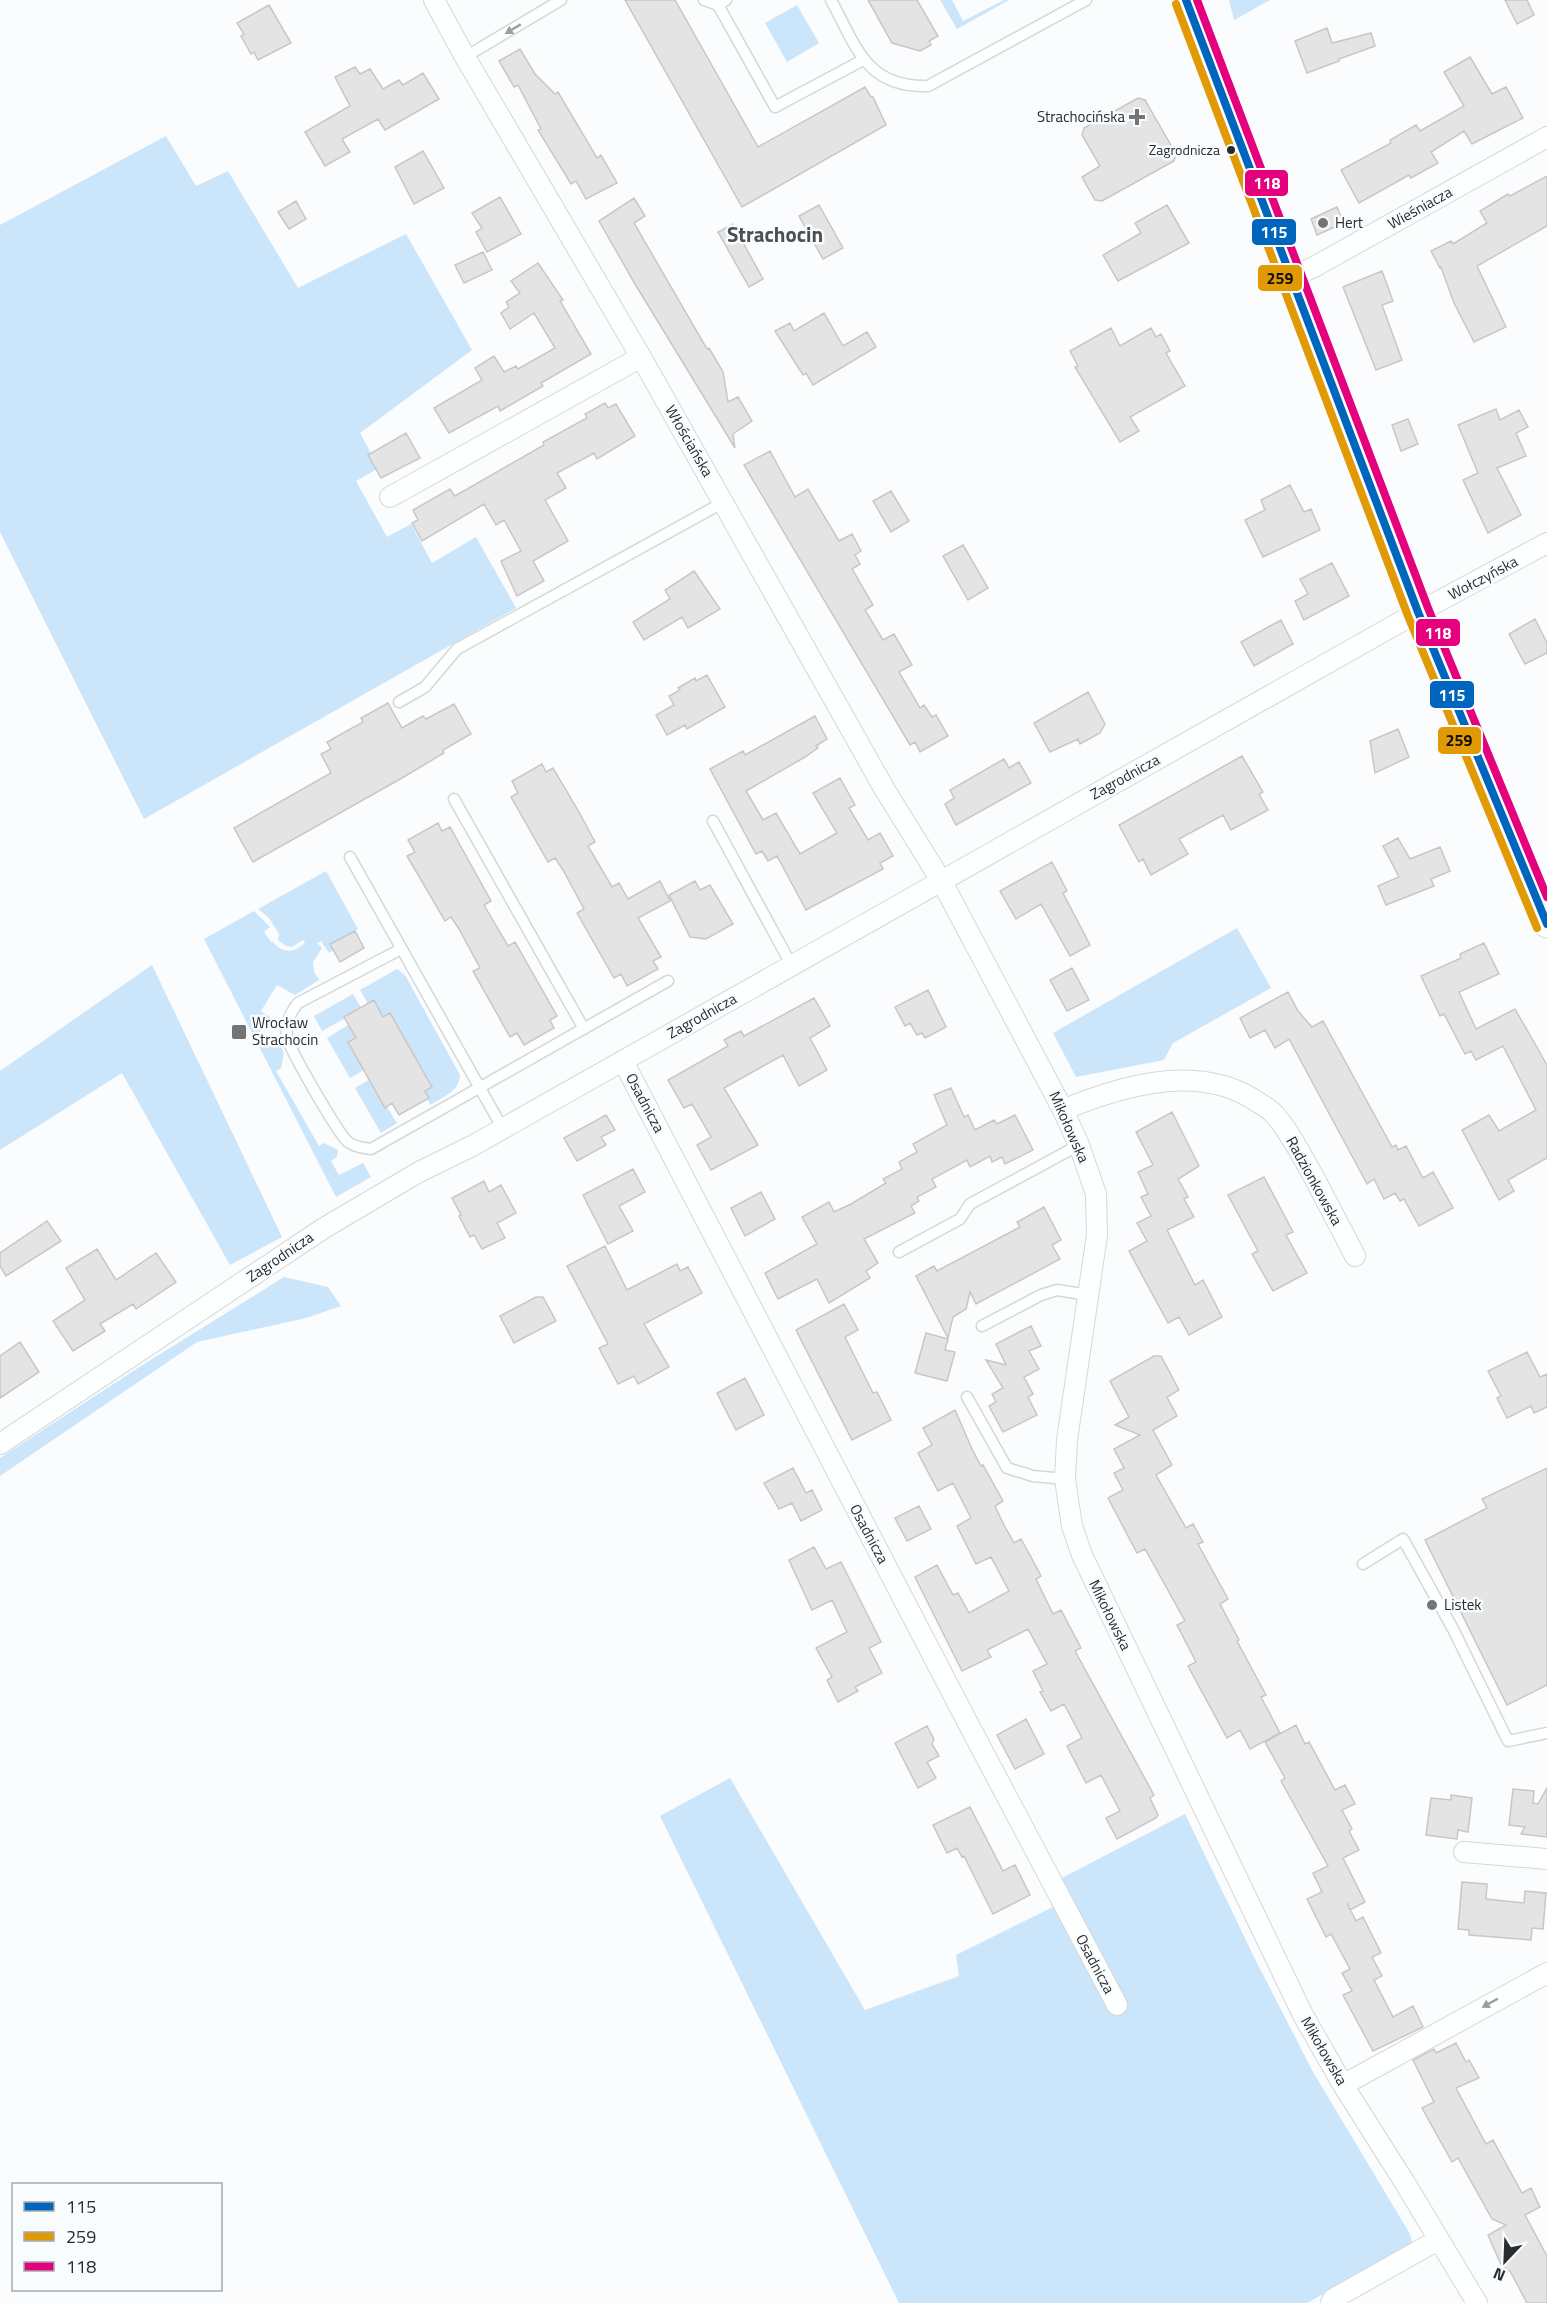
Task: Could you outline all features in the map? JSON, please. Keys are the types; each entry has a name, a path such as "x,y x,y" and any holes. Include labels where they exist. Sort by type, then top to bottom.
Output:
{"main road":[{"path":"1186,0 1418,612 1547,924"}],"street":[{"name":"Włościańska","path":"434,0 724,502 885,790 942,882"},
{"name":"Wieśniacza","path":"1292,277 1325,262 1547,137"},
{"path":"390,496 641,357"},
{"name":"Wołczyńska","path":"1418,612 1547,543"},
{"name":"Zagrodnicza","path":"0,1444 324,1228 419,1172 502,1129 1418,612"},
{"name":"Mikołowska","path":"942,882 1063,1110 1079,1145 1096,1194 1097,1235 1067,1440 1065,1479 1072,1526 1082,1556 1303,2015 1343,2085 1477,2303"},
{"name":"Osadnicza","path":"623,1061 965,1718 1118,2005"},
{"name":"Radzionkowska","path":"1063,1110 1093,1097 1179,1080 1214,1082 1246,1093 1272,1112 1294,1141 1355,1256"},
{"path":"1464,1852 1547,1859"},
{"path":"1343,2085 1547,1973"},
{"path":"1331,2303 1334,2299 1438,2240"}],"lane":[{"path":"465,57 561,0"},
{"path":"704,0 722,2 775,107 863,60"},
{"path":"831,0 863,60 884,79 910,87 928,86 1086,0"},
{"path":"399,702 425,687 457,649 724,502"},
{"path":"454,799 584,1029"},
{"path":"713,821 792,966"},
{"path":"350,857 502,1129"},
{"path":"401,949 298,1003 289,1015 287,1039 333,1123 347,1142 371,1149 668,981"},
{"path":"900,1252 960,1219 970,1203 1079,1145"},
{"path":"982,1326 1041,1295 1057,1290 1088,1295"},
{"path":"967,1397 1006,1468 1033,1476 1065,1479"},
{"path":"1363,1564 1403,1539 1453,1629 1508,1741 1547,1733"}],"shaded area":[{"path":"940,0 952,0 963,21 1004,0 1009,0 957,29"},
{"path":"1229,0 1270,0 1234,20"},
{"path":"797,5 819,43 787,62 765,23"},
{"path":"166,136 196,186 228,171 298,288 406,234 472,350 360,433 379,468 356,481 387,537 411,524 432,563 476,537 516,608 144,819 0,532 0,225"},
{"path":"326,871 358,929 331,944 334,950 329,953 321,941 317,943 322,948 313,962 314,972 319,980 295,995 277,985 261,1011 278,1022 278,1025 260,1025 261,1040 278,1040 284,1053 281,1068 276,1071 319,1146 324,1143 338,1150 337,1157 331,1161 339,1175 363,1163 371,1177 336,1197 204,939 254,911 270,927 264,932 271,942 281,949 289,951 297,949 305,943 303,940 292,947 286,946 278,940 279,934 269,918 258,909"},
{"path":"1237,928 1271,988 1173,1043 1164,1060 1076,1077 1053,1033"},
{"path":"152,965 282,1237 230,1265 122,1073 0,1150 0,1071"},
{"path":"397,969 405,975 460,1075 457,1086 453,1090 430,1105 425,1091 432,1086 415,1056 409,1060 407,1043 390,1013 383,1016 374,1001 368,1004 360,990"},
{"path":"353,994 362,1009 322,1031 314,1016"},
{"path":"348,1025 355,1038 348,1043 364,1070 350,1078 327,1038"},
{"path":"369,1080 397,1123 381,1133 355,1088"},
{"path":"284,1277 328,1287 341,1306 306,1318 197,1342 0,1476 0,1458 141,1366"},
{"path":"730,1778 865,2010 959,1976 956,1955 1069,1899 1060,1879 1185,1814 1313,2072 1410,2234 1412,2242 1405,2249 1307,2303 899,2303 660,1816"}],"building":[{"path":"625,0 675,0 758,147 865,87 873,97 886,125 742,207"},
{"path":"868,0 917,0 938,36 929,41 931,45 920,51 892,43"},
{"path":"1505,0 1527,0 1534,15 1517,24"},
{"path":"269,5 291,43 258,60 254,52 251,54 241,36 244,34 237,23"},
{"path":"1327,28 1332,43 1371,33 1375,46 1307,73 1295,41"},
{"path":"520,49 535,74 555,94 558,92 597,158 601,155 617,183 586,199 576,181 571,184 538,130 541,129 518,85 514,87 499,61"},
{"path":"1470,57 1492,94 1506,87 1523,118 1472,144 1464,131 1431,152 1438,163 1411,178 1409,175 1359,203 1341,170 1391,143 1390,140 1416,125 1420,131 1464,106 1444,72"},
{"path":"355,67 360,74 370,69 383,89 399,80 403,85 423,73 439,99 385,130 378,119 342,139 350,152 325,166 305,132 350,106 335,77"},
{"path":"1138,98 1145,100 1176,154 1174,161 1102,201 1095,200 1082,177 1100,166 1082,135 1084,128"},
{"path":"423,151 444,188 414,204 395,167"},
{"path":"1547,176 1547,226 1477,266 1506,327 1474,342 1454,303 1441,267 1431,251 1451,241 1453,244 1487,223 1480,211 1508,194 1510,196"},
{"path":"500,197 521,234 487,252 476,232 482,228 472,213"},
{"path":"634,198 645,216 634,223 707,349 709,348 723,372 728,402 738,397 752,421 733,434 735,448 599,221"},
{"path":"296,201 306,219 289,229 278,212"},
{"path":"819,205 843,248 823,259 799,216"},
{"path":"1167,205 1189,243 1118,281 1103,255 1141,233 1135,223"},
{"path":"1337,207 1344,223 1317,235 1311,219"},
{"path":"733,224 763,279 749,287 718,232"},
{"path":"483,252 492,270 464,283 455,265"},
{"path":"538,263 563,300 560,301 591,354 541,383 543,386 500,411 498,406 449,433 434,408 482,380 475,368 494,356 504,372 516,366 518,369 555,348 534,313 510,329 501,313 509,307 506,302 520,293 511,281"},
{"path":"1382,271 1393,301 1382,305 1402,360 1376,370 1343,287"},
{"path":"824,313 843,346 867,332 876,347 813,385 806,373 803,375 775,331 790,323 794,331"},
{"path":"1111,328 1120,346 1151,328 1156,337 1161,334 1170,351 1166,353 1185,386 1130,417 1139,431 1120,442 1075,367 1078,366 1070,351"},
{"path":"605,403 608,408 616,404 635,436 597,459 594,453 557,473 566,488 545,500 568,541 533,561 544,581 517,596 501,561 521,551 504,520 496,525 484,504 422,541 412,523 418,520 413,510 450,489 455,496 544,445 543,442 587,418 585,414"},
{"path":"1496,409 1500,420 1519,410 1528,427 1516,433 1526,456 1497,468 1521,515 1488,533 1463,480 1478,473 1458,425"},
{"path":"1408,419 1418,444 1401,451 1392,425"},
{"path":"406,433 420,458 381,478 368,455"},
{"path":"770,451 795,497 808,489 839,541 852,534 861,551 855,555 860,564 852,569 873,605 865,610 883,640 894,634 912,665 899,672 920,708 924,705 932,717 936,715 948,736 920,752 915,742 910,745 744,465"},
{"path":"1290,485 1304,512 1311,509 1320,530 1263,557 1245,520 1265,510 1261,500"},
{"path":"891,491 909,521 891,532 873,501"},
{"path":"963,545 988,588 968,600 943,556"},
{"path":"1332,563 1349,596 1304,620 1295,601 1308,594 1300,579"},
{"path":"694,571 720,609 688,628 682,617 644,640 633,622 670,599 665,590"},
{"path":"1535,619 1547,643 1547,653 1525,664 1509,634"},
{"path":"1281,620 1293,644 1254,666 1241,642"},
{"path":"707,675 725,707 687,729 685,725 667,735 656,715 674,705 669,696 680,690 678,688 695,678 696,681"},
{"path":"1088,692 1105,724 1100,733 1080,744 1078,739 1050,752 1034,723"},
{"path":"388,703 402,728 423,716 426,719 454,704 471,734 402,778 253,862 234,828 331,773 321,754 331,749 327,742 363,722 361,718"},
{"path":"815,716 827,739 805,757 746,791 763,820 776,813 800,854 837,833 813,793 840,778 855,805 849,808 868,840 880,833 893,856 880,863 883,869 806,910 777,856 768,861 762,851 756,854 710,769 743,751 745,755"},
{"path":"1398,729 1409,757 1375,773 1370,741"},
{"path":"1242,756 1263,792 1259,794 1268,810 1231,830 1223,815 1179,839 1188,854 1151,875 1143,859 1139,862 1119,825"},
{"path":"1004,759 1009,768 1019,762 1031,783 956,825 945,804 954,798 950,790"},
{"path":"542,764 546,772 553,768 579,812 595,842 588,846 612,887 619,883 628,899 660,881 670,901 638,918 661,957 653,961 658,969 627,986 621,974 614,978 577,913 584,909 563,870 555,858 548,862 511,797 518,793 512,781"},
{"path":"438,823 442,831 450,827 491,901 484,905 508,946 515,942 557,1016 550,1020 554,1028 524,1045 517,1033 510,1037 473,971 480,968 459,929 451,917 445,921 407,856 415,852 408,840"},
{"path":"1398,838 1410,859 1440,847 1450,871 1431,879 1434,886 1386,905 1378,886 1399,877 1383,846"},
{"path":"1052,862 1067,891 1063,893 1090,945 1070,956 1041,904 1016,919 1000,891"},
{"path":"695,881 700,890 710,885 733,924 706,939 690,937 669,895"},
{"path":"355,931 364,948 340,962 330,944"},
{"path":"1484,943 1499,974 1459,992 1476,1029 1515,1009 1547,1065 1547,1158 1508,1180 1514,1191 1499,1200 1462,1130 1489,1115 1499,1131 1536,1110 1503,1046 1476,1060 1471,1051 1465,1054 1444,1014 1440,1016 1421,976 1461,958 1460,954"},
{"path":"1072,968 1089,1000 1067,1011 1050,980"},
{"path":"928,990 946,1027 925,1038 922,1033 917,1035 910,1023 905,1026 895,1007"},
{"path":"1288,992 1298,1011 1312,1027 1323,1021 1392,1147 1396,1145 1398,1150 1406,1146 1423,1178 1433,1172 1453,1208 1419,1226 1404,1199 1400,1201 1395,1193 1384,1199 1374,1179 1367,1184 1289,1039 1275,1048 1265,1030 1250,1038 1240,1018"},
{"path":"814,998 830,1026 810,1038 827,1070 799,1086 783,1055 724,1088 758,1145 711,1170 697,1145 711,1137 692,1104 684,1108 668,1080 728,1046 724,1040 741,1031 744,1036"},
{"path":"374,1000 383,1017 390,1013 432,1087 425,1091 429,1098 399,1115 392,1103 385,1108 348,1042 356,1038 344,1017"},
{"path":"951,1088 964,1117 968,1115 975,1130 994,1120 997,1124 1015,1115 1033,1150 1005,1164 1002,1157 992,1162 990,1156 970,1167 967,1160 932,1179 936,1187 917,1197 919,1201 911,1206 915,1213 864,1239 878,1263 866,1271 870,1278 829,1303 817,1279 778,1299 765,1273 817,1244 802,1217 829,1202 834,1212 886,1183 883,1179 902,1169 899,1162 917,1152 913,1144 947,1125 934,1095"},
{"path":"1172,1112 1199,1166 1178,1179 1188,1197 1184,1199 1194,1217 1167,1230 1195,1285 1203,1280 1222,1317 1189,1335 1179,1317 1168,1323 1129,1251 1147,1241 1137,1223 1151,1216 1141,1197 1148,1194 1138,1172 1153,1165 1136,1132"},
{"path":"606,1115 615,1130 601,1137 606,1145 577,1161 564,1138"},
{"path":"633,1169 645,1192 619,1206 633,1231 608,1244 583,1195"},
{"path":"1264,1177 1293,1232 1286,1235 1307,1273 1273,1291 1252,1254 1258,1251 1228,1195"},
{"path":"484,1181 489,1192 501,1185 516,1213 497,1223 505,1238 482,1249 474,1235 470,1237 452,1198"},
{"path":"761,1192 775,1219 745,1236 731,1208"},
{"path":"1044,1207 1061,1240 1052,1245 1060,1259 976,1304 970,1292 966,1309 953,1317 948,1338 916,1276 934,1266 937,1271 1020,1227 1017,1222"},
{"path":"47,1221 61,1241 6,1276 0,1266 0,1253"},
{"path":"605,1246 627,1290 677,1264 680,1271 688,1267 702,1293 644,1324 669,1367 638,1384 634,1376 618,1384 599,1348 608,1344 567,1266"},
{"path":"97,1249 116,1280 156,1253 176,1282 136,1309 133,1304 100,1324 105,1331 73,1351 53,1321 85,1300 66,1268"},
{"path":"536,1297 543,1297 556,1321 514,1343 500,1316"},
{"path":"844,1304 858,1330 845,1337 873,1393 877,1392 891,1420 852,1440 796,1330"},
{"path":"1031,1326 1041,1346 1029,1351 1039,1369 1024,1377 1033,1394 1028,1397 1037,1415 1003,1432 989,1406 996,1402 992,1394 1003,1388 986,1360 1006,1365 996,1344"},
{"path":"926,1333 948,1339 945,1350 955,1352 947,1381 915,1373"},
{"path":"20,1342 39,1372 0,1398 0,1356"},
{"path":"1527,1352 1540,1377 1547,1374 1547,1407 1534,1413 1531,1406 1507,1418 1497,1398 1501,1396 1488,1371"},
{"path":"1154,1356 1161,1356 1179,1390 1167,1397 1177,1416 1153,1430 1172,1465 1156,1475 1186,1528 1193,1524 1203,1542 1198,1544 1228,1599 1220,1604 1266,1695 1261,1697 1280,1733 1250,1749 1240,1730 1227,1738 1188,1666 1196,1662 1177,1625 1185,1621 1145,1549 1137,1553 1108,1498 1123,1490 1114,1473 1124,1468 1114,1449 1140,1435 1115,1425 1129,1417 1110,1381"},
{"path":"745,1378 764,1415 736,1430 717,1393"},
{"path":"955,1410 972,1449 1003,1501 995,1506 1004,1525 1014,1543 1021,1539 1031,1557 1041,1576 1036,1579 1053,1614 1061,1610 1081,1648 1075,1651 1154,1795 1150,1798 1158,1815 1156,1818 1117,1839 1106,1818 1120,1811 1101,1775 1086,1783 1067,1746 1082,1738 1064,1704 1051,1711 1040,1692 1043,1691 1033,1671 1047,1664 1028,1629 987,1650 991,1657 962,1671 915,1577 937,1565 953,1595 958,1593 969,1613 1009,1591 991,1557 976,1564 957,1526 971,1518 953,1483 938,1491 918,1453 932,1445 923,1428"},
{"path":"793,1468 806,1493 812,1490 822,1510 801,1521 792,1503 779,1509 764,1483"},
{"path":"1547,1468 1547,1685 1507,1705 1425,1540 1487,1508 1482,1499"},
{"path":"919,1506 931,1529 907,1541 895,1518"},
{"path":"814,1547 826,1569 841,1562 881,1642 869,1648 882,1673 855,1687 858,1691 838,1702 827,1680 832,1677 816,1648 847,1632 832,1600 812,1610 789,1560"},
{"path":"1026,1719 1044,1754 1015,1769 997,1735"},
{"path":"1296,1725 1305,1744 1309,1742 1335,1790 1345,1785 1355,1804 1342,1810 1359,1850 1343,1858 1365,1902 1350,1910 1356,1921 1363,1917 1381,1953 1372,1957 1382,1976 1374,1980 1393,2017 1413,2006 1423,2027 1373,2051 1343,1995 1352,1991 1342,1973 1350,1969 1331,1934 1326,1937 1307,1899 1322,1892 1313,1873 1328,1866 1281,1781 1285,1778 1265,1742"},
{"path":"927,1726 934,1739 932,1744 939,1756 927,1762 936,1778 918,1788 895,1743"},
{"path":"1547,1788 1547,1837 1521,1834 1525,1827 1509,1825 1513,1789 1534,1791 1533,1803 1538,1804"},
{"path":"1451,1795 1472,1798 1468,1832 1458,1830 1457,1839 1426,1835 1431,1798 1451,1800"},
{"path":"970,1807 1003,1871 1015,1865 1030,1895 993,1914 964,1856 962,1857 957,1848 947,1853 933,1825"},
{"path":"1462,1882 1487,1884 1486,1899 1524,1903 1525,1891 1546,1893 1543,1929 1532,1928 1531,1940 1469,1935 1469,1930 1458,1929"},
{"path":"1456,2043 1466,2062 1469,2060 1479,2078 1456,2088 1486,2144 1493,2140 1522,2193 1531,2188 1540,2207 1525,2215 1547,2256 1547,2303 1527,2303 1510,2271 1502,2267 1488,2235 1506,2225 1492,2219 1458,2158 1452,2162 1422,2108 1434,2102 1413,2060 1434,2049 1436,2053"}],"transit line":[{"name":"115","path":"1186,0 1418,612 1547,924"},
{"name":"118","path":"1197,0 1428,608 1547,897"},
{"name":"259","path":"1176,4 1408,616 1537,928"}],"place":[{"name":"Strachocińska","path":"1137,117"},
{"name":"Zagrodnicza","path":"1231,150"},
{"name":"Hert","path":"1323,223"},
{"name":"Wrocław Strachocin","path":"239,1032"},
{"name":"Listek","path":"1432,1605"}],"district":[{"name":"Strachocin","path":"775,235"}]}
